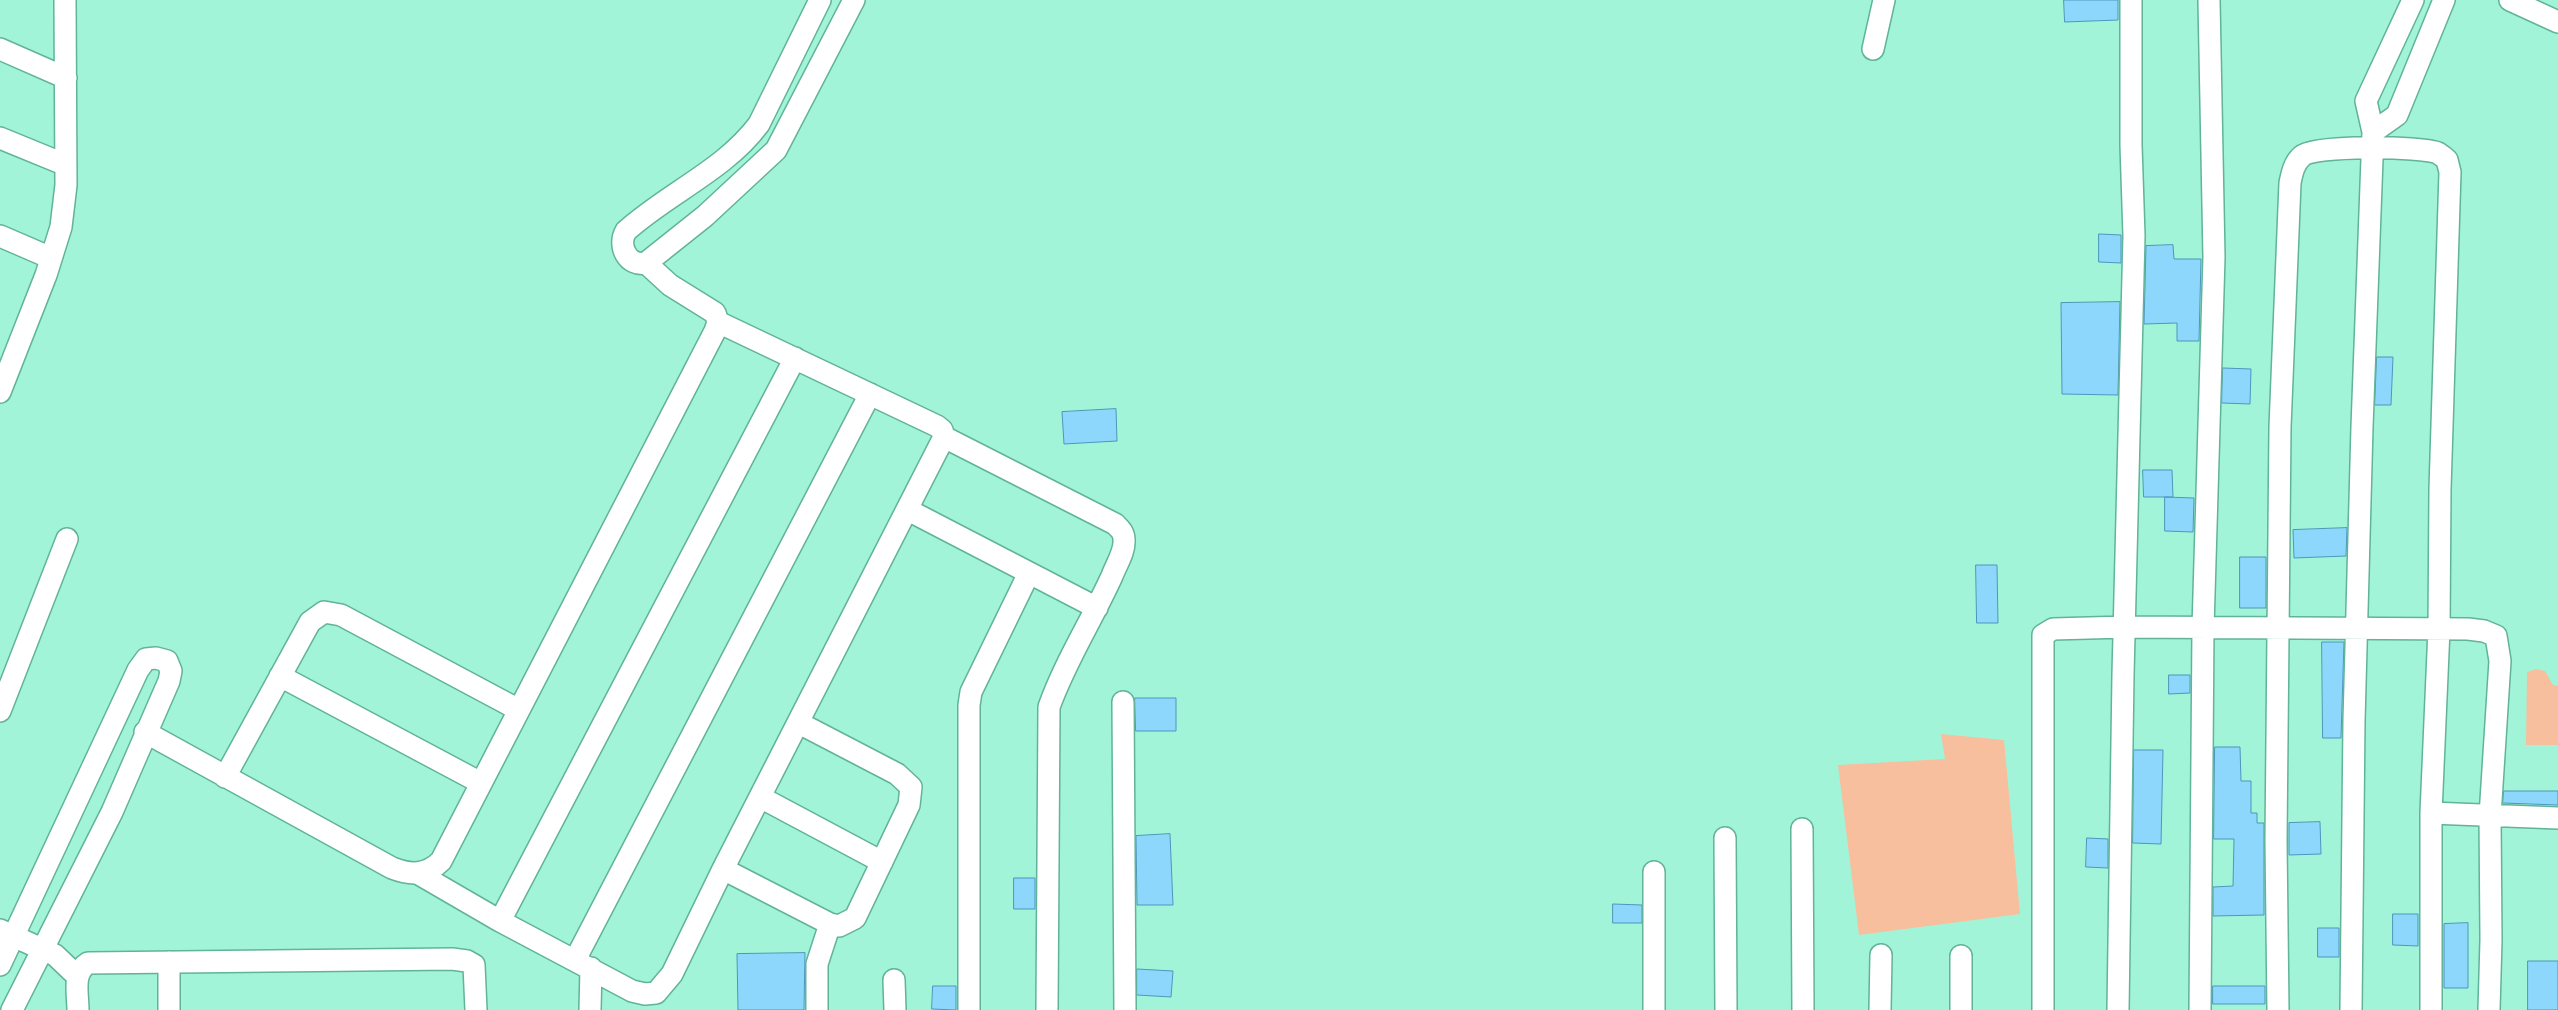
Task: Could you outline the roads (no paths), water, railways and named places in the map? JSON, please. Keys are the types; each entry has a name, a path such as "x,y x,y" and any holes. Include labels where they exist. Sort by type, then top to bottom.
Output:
{"street":[{"path":"0,392 52,258 61,227 66,165 65,0"},
{"path":"820,0 759,124 750,136 710,170 626,231 622,237 622,245 626,255 637,265 646,263 705,216 772,155 784,138 854,0"},
{"path":"1873,49 1884,0"},
{"path":"2118,1010 2134,236 2131,145 2132,0"},
{"path":"2200,1010 2203,628 2214,258 2209,0"},
{"path":"2351,1010 2362,427 2372,140 2366,101 2413,0"},
{"path":"2372,140 2397,115 2444,0"},
{"path":"2520,2 2558,22"},
{"path":"0,50 66,78"},
{"path":"0,138 66,165"},
{"path":"2278,1010 2276,840 2280,427 2290,183 2294,167 2303,155 2316,150 2372,140 2439,154 2447,160 2450,172 2440,489 2439,630 2431,813 2430,1010"},
{"path":"0,236 52,258"},
{"path":"419,874 434,868 441,861 715,331 718,322 715,314 709,308 670,285 646,263"},
{"path":"145,732 392,868 419,874 500,921 632,991 646,994 656,993 672,974 723,869 944,437 942,430 937,426 718,322"},
{"path":"500,921 795,358"},
{"path":"590,1010 583,964 870,394"},
{"path":"944,437 1115,524 1123,531 1123,550 1097,608 1056,688 1049,707 1047,1010"},
{"path":"908,510 1097,608"},
{"path":"0,711 4,690 67,539"},
{"path":"969,1010 969,705 972,692 1029,573"},
{"path":"225,776 310,622 317,614 333,612 519,710"},
{"path":"2043,1010 2043,634 2054,629 2125,627 2484,631 2496,636 2499,646 2490,816 2491,940 2489,1010"},
{"path":"0,965 7,933 138,670 146,659 156,658 167,662 171,671 112,812 12,1010"},
{"path":"280,676 481,783"},
{"path":"1123,702 1125,1010"},
{"path":"723,869 830,924 839,926 855,918 909,805 911,787 897,774 798,722"},
{"path":"760,797 882,862"},
{"path":"2431,813 2558,818"},
{"path":"1802,830 1803,1010"},
{"path":"1725,838 1726,1010"},
{"path":"1654,872 1654,1010"},
{"path":"817,1010 816,964 830,924"},
{"path":"7,933 60,959 78,976"},
{"path":"1880,955 1880,1010"},
{"path":"1961,956 1961,1010"},
{"path":"78,1010 78,976 82,967 88,963 467,961 474,965 476,972 476,1010"},
{"path":"169,962 169,1010"},
{"path":"894,980 895,1010"}]}
